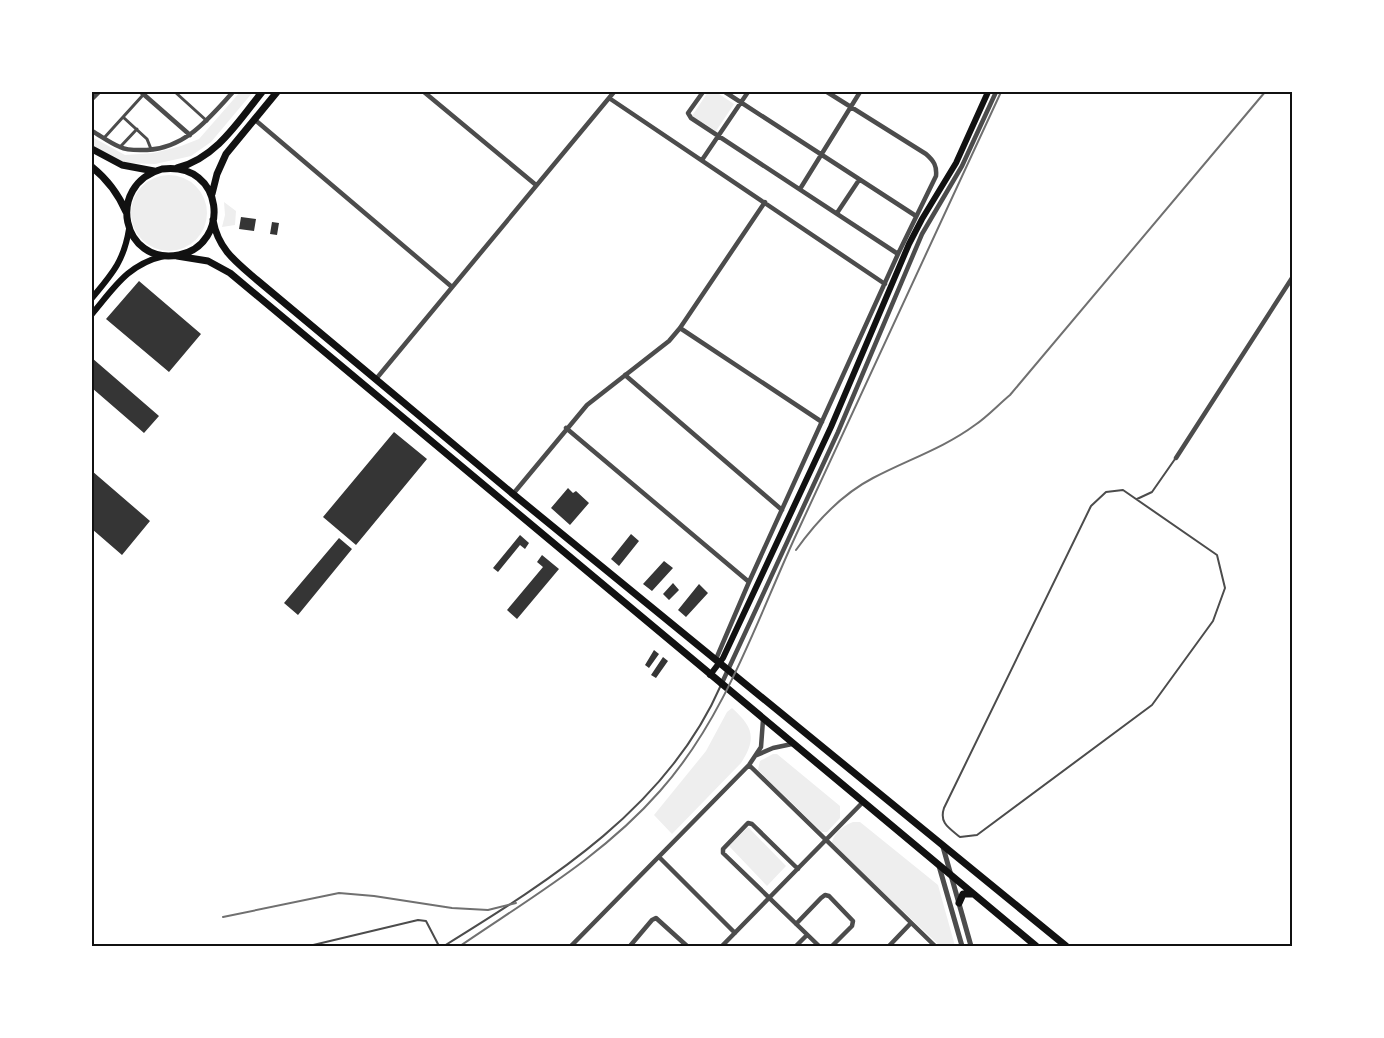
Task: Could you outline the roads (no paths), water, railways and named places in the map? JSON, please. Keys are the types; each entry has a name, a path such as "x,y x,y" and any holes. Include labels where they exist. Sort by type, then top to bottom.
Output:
{"main road":[{"path":"92,149 122,165 156,171 174,169 198,160 219,144 262,92"},
{"path":"212,194 217,174 226,154 277,92"},
{"path":"710,675 831,427 909,244 956,164 988,92"},
{"path":"92,167 114,190 126,213 129,229 126,249 120,262 92,298"},
{"path":"174,169 192,175 203,183 212,194 214,202 213,220 208,235 195,248 177,256"},
{"path":"126,213 130,194 136,185 145,176 156,171"},
{"path":"213,220 217,237 229,256 513,494 1066,946"},
{"path":"129,229 141,245 164,256"},
{"path":"92,314 133,268 150,259 177,256 208,261 230,273 1036,946"},
{"path":"98,291 106,297"},
{"path":"959,903 963,894 973,894"}],"street":[{"path":"92,99 99,92"},
{"path":"175,92 207,121"},
{"path":"92,131 120,147 137,151 171,146 190,135 207,121 234,92"},
{"path":"424,92 536,185"},
{"path":"376,379 614,92"},
{"path":"703,92 688,113 691,118 898,254"},
{"path":"725,92 916,216"},
{"path":"702,160 748,92"},
{"path":"718,661 749,582 898,254 932,185 936,168 933,160 926,154 826,92"},
{"path":"800,189 860,92"},
{"path":"721,685 838,432 919,241 962,166 996,92"},
{"path":"104,138 143,93 190,135"},
{"path":"609,98 885,284"},
{"path":"123,117 149,142 152,150"},
{"path":"254,119 452,287"},
{"path":"120,147 137,129"},
{"path":"837,213 859,180"},
{"path":"513,494 587,405 669,341 765,202"},
{"path":"1176,458 1293,278"},
{"path":"680,328 822,422"},
{"path":"625,375 782,510"},
{"path":"567,428 749,582"},
{"path":"571,946 749,765 757,755 763,738 763,720"},
{"path":"757,755 792,744"},
{"path":"749,765 935,946"},
{"path":"722,946 863,802"},
{"path":"798,869 753,824 745,824 724,846 723,853 819,946"},
{"path":"943,845 971,946"},
{"path":"658,857 735,933"},
{"path":"938,864 962,946"},
{"path":"796,924 821,898 825,895 829,896 853,921 852,926 832,946"},
{"path":"630,946 656,918 687,946"},
{"path":"889,946 911,924"},
{"path":"796,946 807,935"}],"lane":[{"path":"1137,499 1152,492 1176,458"},
{"path":"1123,490 1137,499 1217,555 1225,588 1213,621 1152,705 977,835 960,837 944,824 941,816 944,807 1091,506 1106,492 1123,490"},
{"path":"444,946 540,886 618,825 649,793 696,734 721,685"},
{"path":"309,946 418,920 426,921 439,946"}],"railway":[{"path":"460,946 565,875 615,836 660,791 683,763 703,732 753,635 796,535 1001,92"},
{"path":"796,550 821,519 851,492 873,478 963,433 1010,395 1265,92"},
{"path":"223,917 339,893 452,908 488,910 516,903"}]}
